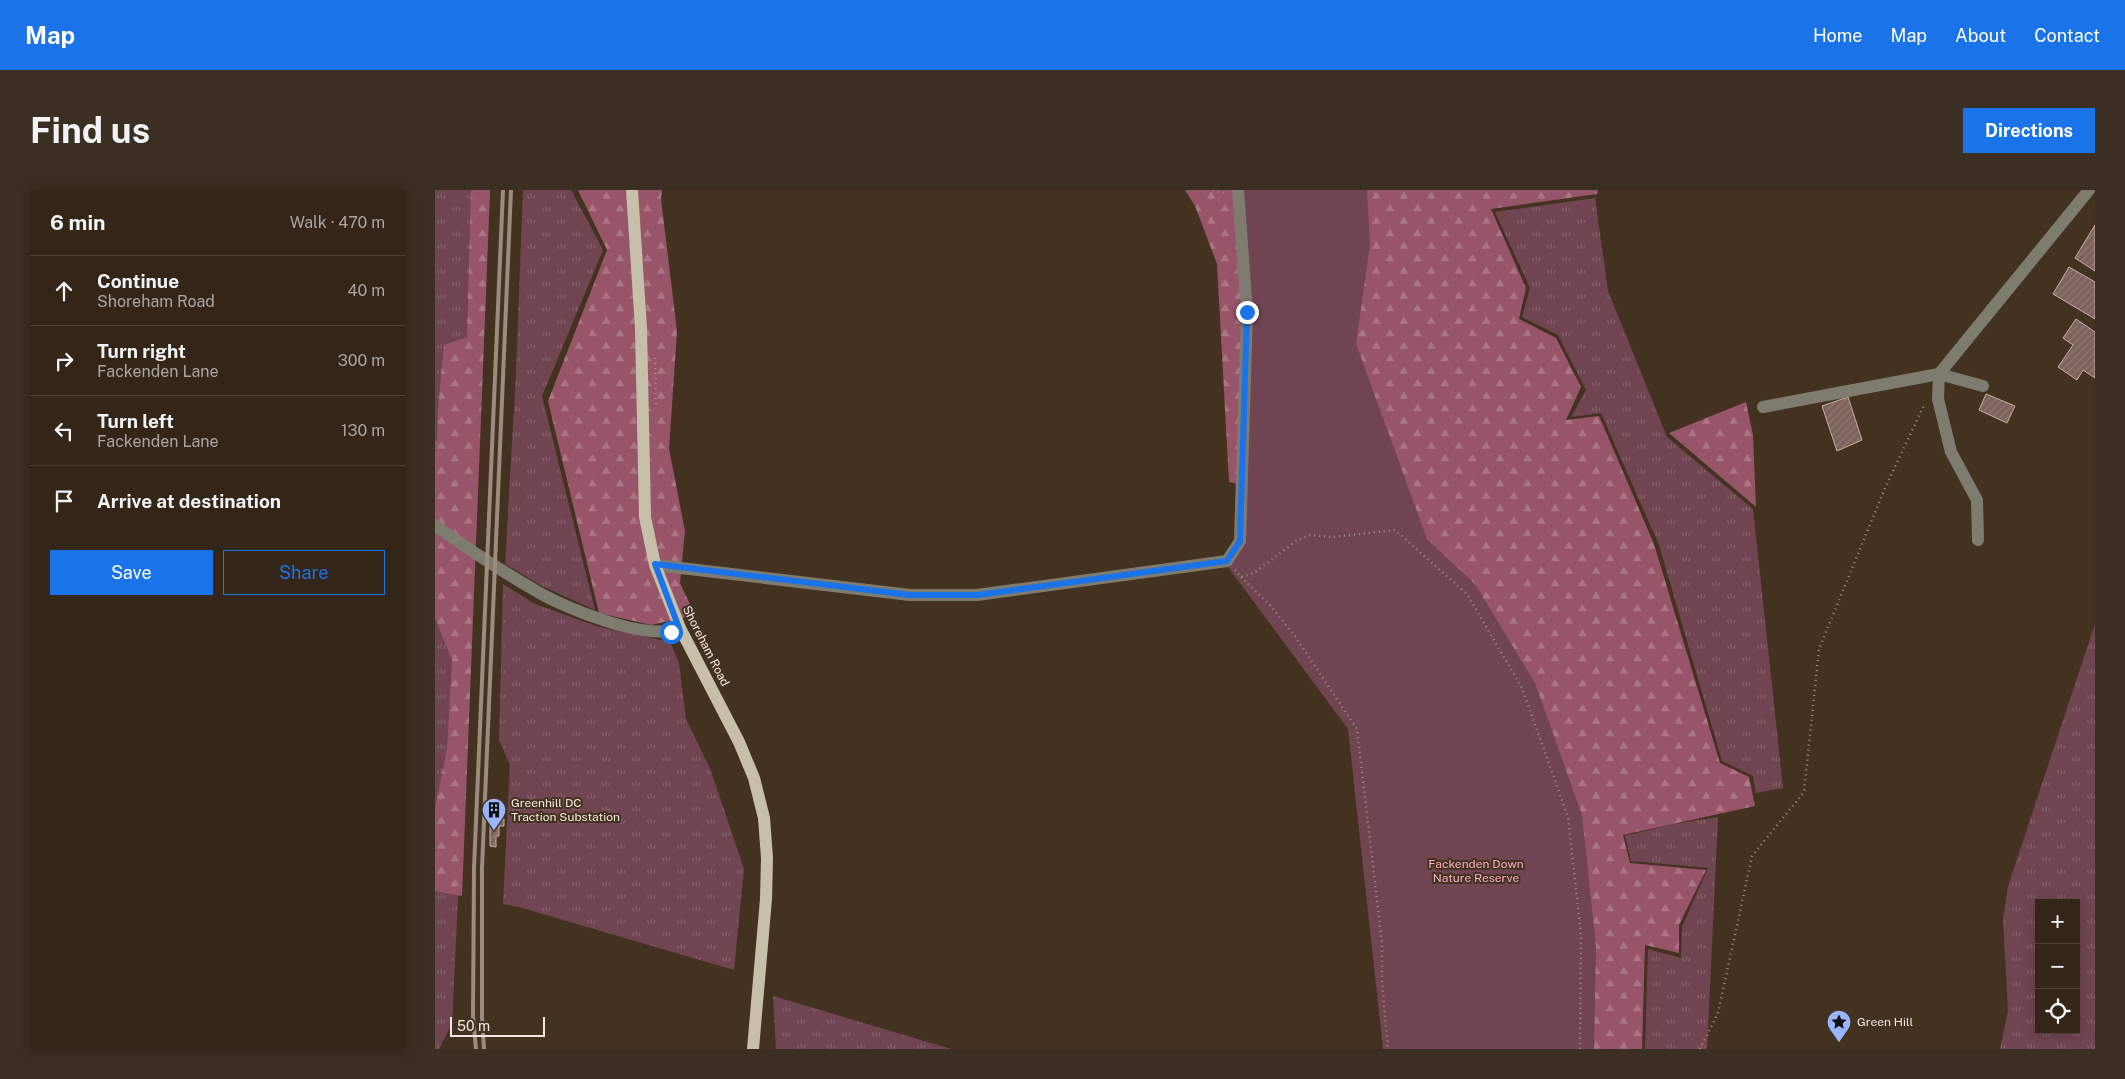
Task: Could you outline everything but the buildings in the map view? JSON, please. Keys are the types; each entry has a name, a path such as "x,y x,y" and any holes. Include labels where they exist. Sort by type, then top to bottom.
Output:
{"main road":[{"name":"Shoreham Road","path":"632,190 641,328 645,517 655,564 679,628 739,742 754,778 764,818 767,858 766,899 753,1049"}],"street":[{"path":"655,564 910,595 977,595 1227,561 1240,541 1247,312 1238,190"},
{"path":"1978,540 1977,500 1951,452 1938,400 1939,374 2089,190"},
{"path":"1763,407 1939,374 1983,386"},
{"path":"439,528 539,593 604,620 653,632 671,632 679,628"}],"path":[{"path":"1700,1049 1718,1013 1752,856 1804,792 1819,649 1885,488 1926,401"},
{"path":"1241,577 1254,573 1296,541 1310,535 1333,537 1395,530 1467,594 1522,688 1568,817 1581,936 1580,1049"},
{"path":"1227,561 1269,604 1294,635 1357,729 1382,943 1382,982 1388,1049"}],"green space":[{"path":"435,190 490,190 452,1024 439,1049 435,1049"},
{"path":"471,190 490,190 462,896 435,891 435,808 447,749 452,660 435,618 435,442 437,439 444,345 467,337"},
{"path":"523,190 571,190 603,250 542,396 595,610 542,586 505,564 516,373"},
{"path":"578,190 662,190 661,199 677,331 669,449 685,531 680,583 695,615 651,625 599,613 548,401 607,250"},
{"path":"1185,190 1598,190 1597,194 1491,209 1526,288 1519,319 1556,338 1581,387 1566,420 1599,416 1654,544 1720,763 1749,777 1755,806 1623,835 1630,863 1706,870 1679,925 1679,953 1645,945 1642,1049 1585,1049 1282,494 1229,482 1217,264 1195,206"},
{"name":"Fackenden Down Nature Reserve","path":"1241,190 1367,190 1370,245 1356,344 1427,539 1475,584 1535,683 1582,815 1596,946 1594,1049 1383,1049 1348,729 1228,567 1244,540"},
{"path":"1595,198 1608,291 1667,437 1753,509 1783,788 1756,793 1753,776 1722,761 1659,545 1601,413 1571,417 1586,390 1558,335 1522,317 1530,288 1495,212"},
{"path":"1746,402 1753,435 1756,507 1669,433"},
{"path":"503,584 535,604 596,626 670,642 679,663 686,719 711,771 744,869 734,970 519,907 503,904 510,765 499,740"},
{"path":"2095,624 2095,1049 2000,1049 2008,1011 2003,919 2008,886"},
{"path":"1718,817 1707,1049 1645,1049 1648,949 1681,958 1682,927 1708,868 1631,861 1625,836 1669,825"},
{"path":"773,996 951,1049 776,1049"}],"railway":[{"path":"476,1049 473,1017 474,868 503,190"},
{"path":"484,1049 482,1017 482,868 511,190"}],"place":[{"name":"Greenhill DC Traction Substation","path":"494,831"},
{"name":"Green Hill","path":"1839,1043"}],"route":[{"path":"671,632 679,628 655,564 910,595 977,595 1227,561 1240,541 1247,312"}]}
